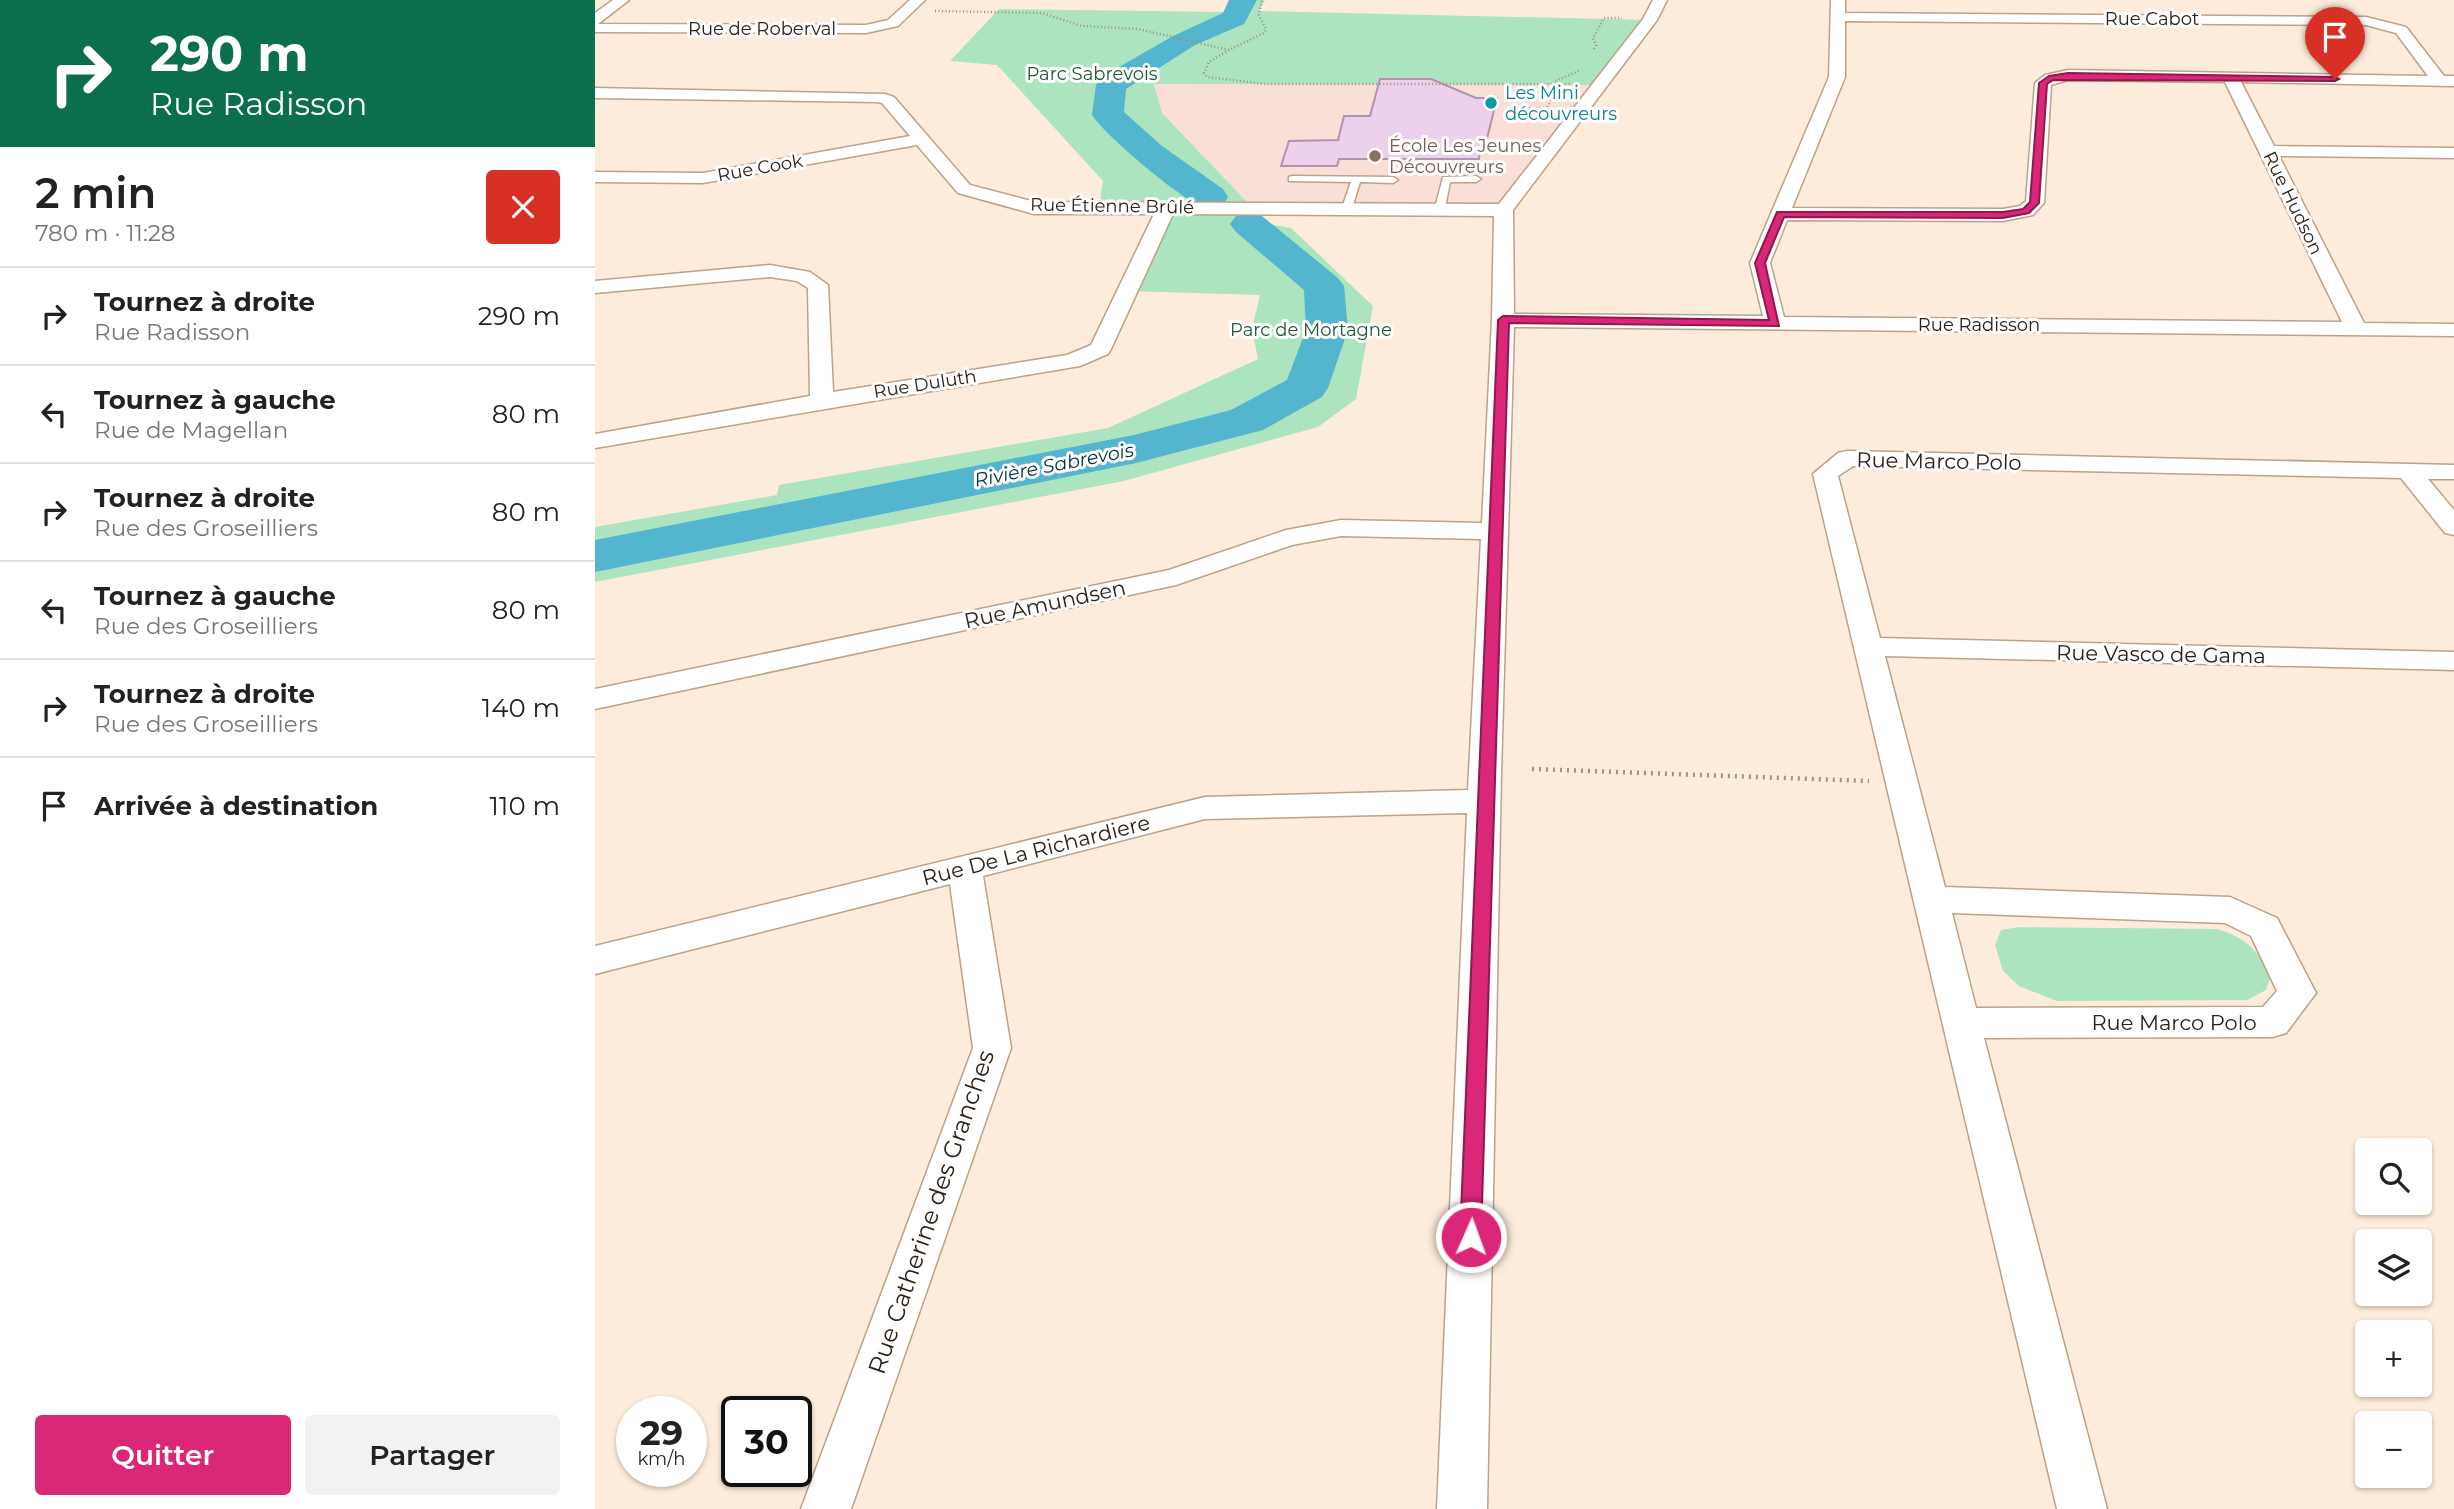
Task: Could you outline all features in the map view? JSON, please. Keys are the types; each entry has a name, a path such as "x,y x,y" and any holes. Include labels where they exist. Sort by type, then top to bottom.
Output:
{"street":[{"path":"595,20 622,0"},
{"path":"1462,1509 1484,801 1503,320 1504,210 1655,14 1660,0"},
{"name":"Rue de Roberval","path":"595,28 866,29 893,23 913,5"},
{"path":"1775,323 1760,263 1837,77 1838,8"},
{"name":"Rue Cabot","path":"1838,8 2366,21 2401,30 2447,81"},
{"path":"1780,214 2003,215 2026,211 2035,203 2043,83 2051,78 2068,75 2447,81"},
{"name":"Rue Hudson","path":"2231,78 2356,328"},
{"name":"Rue Étienne Brûlé","path":"595,93 879,97 888,100 964,188 1034,208 1504,210"},
{"name":"Rue Cook","path":"595,177 703,178 922,139"},
{"path":"2267,151 2454,153"},
{"name":"Rue Duluth","path":"595,441 1072,361 1100,349 1166,208"},
{"path":"595,287 770,271 803,276 818,285 822,401"},
{"name":"Rue Radisson","path":"1503,320 2454,331"},
{"name":"Rue Marco Polo","path":"2083,1509 1825,474 1847,458 2454,472"},
{"path":"2408,471 2454,527"},
{"name":"Rue Amundsen","path":"595,699 1176,577 1286,538 1341,528 1495,531"},
{"name":"Rue Vasco de Gama","path":"1867,646 2454,661"},
{"name":"Rue De La Richardiere","path":"595,960 1205,808 1484,801"},
{"name":"Rue Catherine des Granches","path":"826,1509 992,1048 965,868"},
{"name":"Rue Marco Polo","path":"1931,899 2230,910 2265,927 2297,993 2273,1022 1961,1023"}],"lane":[{"path":"1292,179 1393,180"},
{"path":"1440,208 1446,179 1476,179"},
{"path":"1347,208 1356,180"}],"path":[{"path":"1262,0 1258,13 1259,21 1266,29 1264,33 1209,62 1204,73 1207,77 1265,84 1602,85"},
{"path":"913,5 1033,12 1081,26 1138,29 1229,50"},
{"path":"1522,108 1546,108"},
{"path":"1486,142 1527,142"},
{"path":"1532,769 1901,782"}],"shaded area":[{"name":"École Les Jeunes Découvreurs","path":"1154,84 1602,85 1504,210 1253,209 1162,113"}],"green space":[{"path":"1229,0 1265,0 1259,11 1650,20 1602,85 1154,84 1162,113 1268,224 1291,228 1373,306 1356,399 1318,427 1124,481 595,582 595,527 777,495 779,485 1108,428 1258,359 1252,329 1260,295 1128,291 1166,209 1099,207 1103,181 997,65 950,61 999,9 1224,12"},
{"path":"2019,927 2217,929 2243,941 2272,974 2266,990 2247,1000 2057,1001 2019,986 2003,971 1995,945 2001,930"}],"building":[{"path":"1380,79 1431,79 1476,98 1497,98 1485,147 1480,148 1479,159 1339,159 1337,166 1281,166 1289,141 1338,140 1344,116 1370,116"}],"waterway":[{"name":"Rivière Sabrevois","path":"1193,37 1234,18 1243,0"},
{"name":"Rivière Sabrevois","path":"1183,42 1111,85 1108,115 1150,153 1210,197"},
{"name":"Rivière Sabrevois","path":"595,556 1136,449 1247,420 1306,388 1327,330 1324,286 1249,224"}],"place":[{"name":"Les Mini découvreurs","path":"1491,103"},
{"name":"École Les Jeunes Découvreurs","path":"1375,156"}],"route":[{"path":"1471,1237 1485,774 1503,320 1775,323 1760,263 1780,214 2003,215 2026,211 2035,203 2043,83 2051,78 2068,75 2335,79"}],"park label":[{"name":"Parc Sabrevois","path":"1092,74"},
{"name":"Parc de Mortagne","path":"1311,330"}]}
